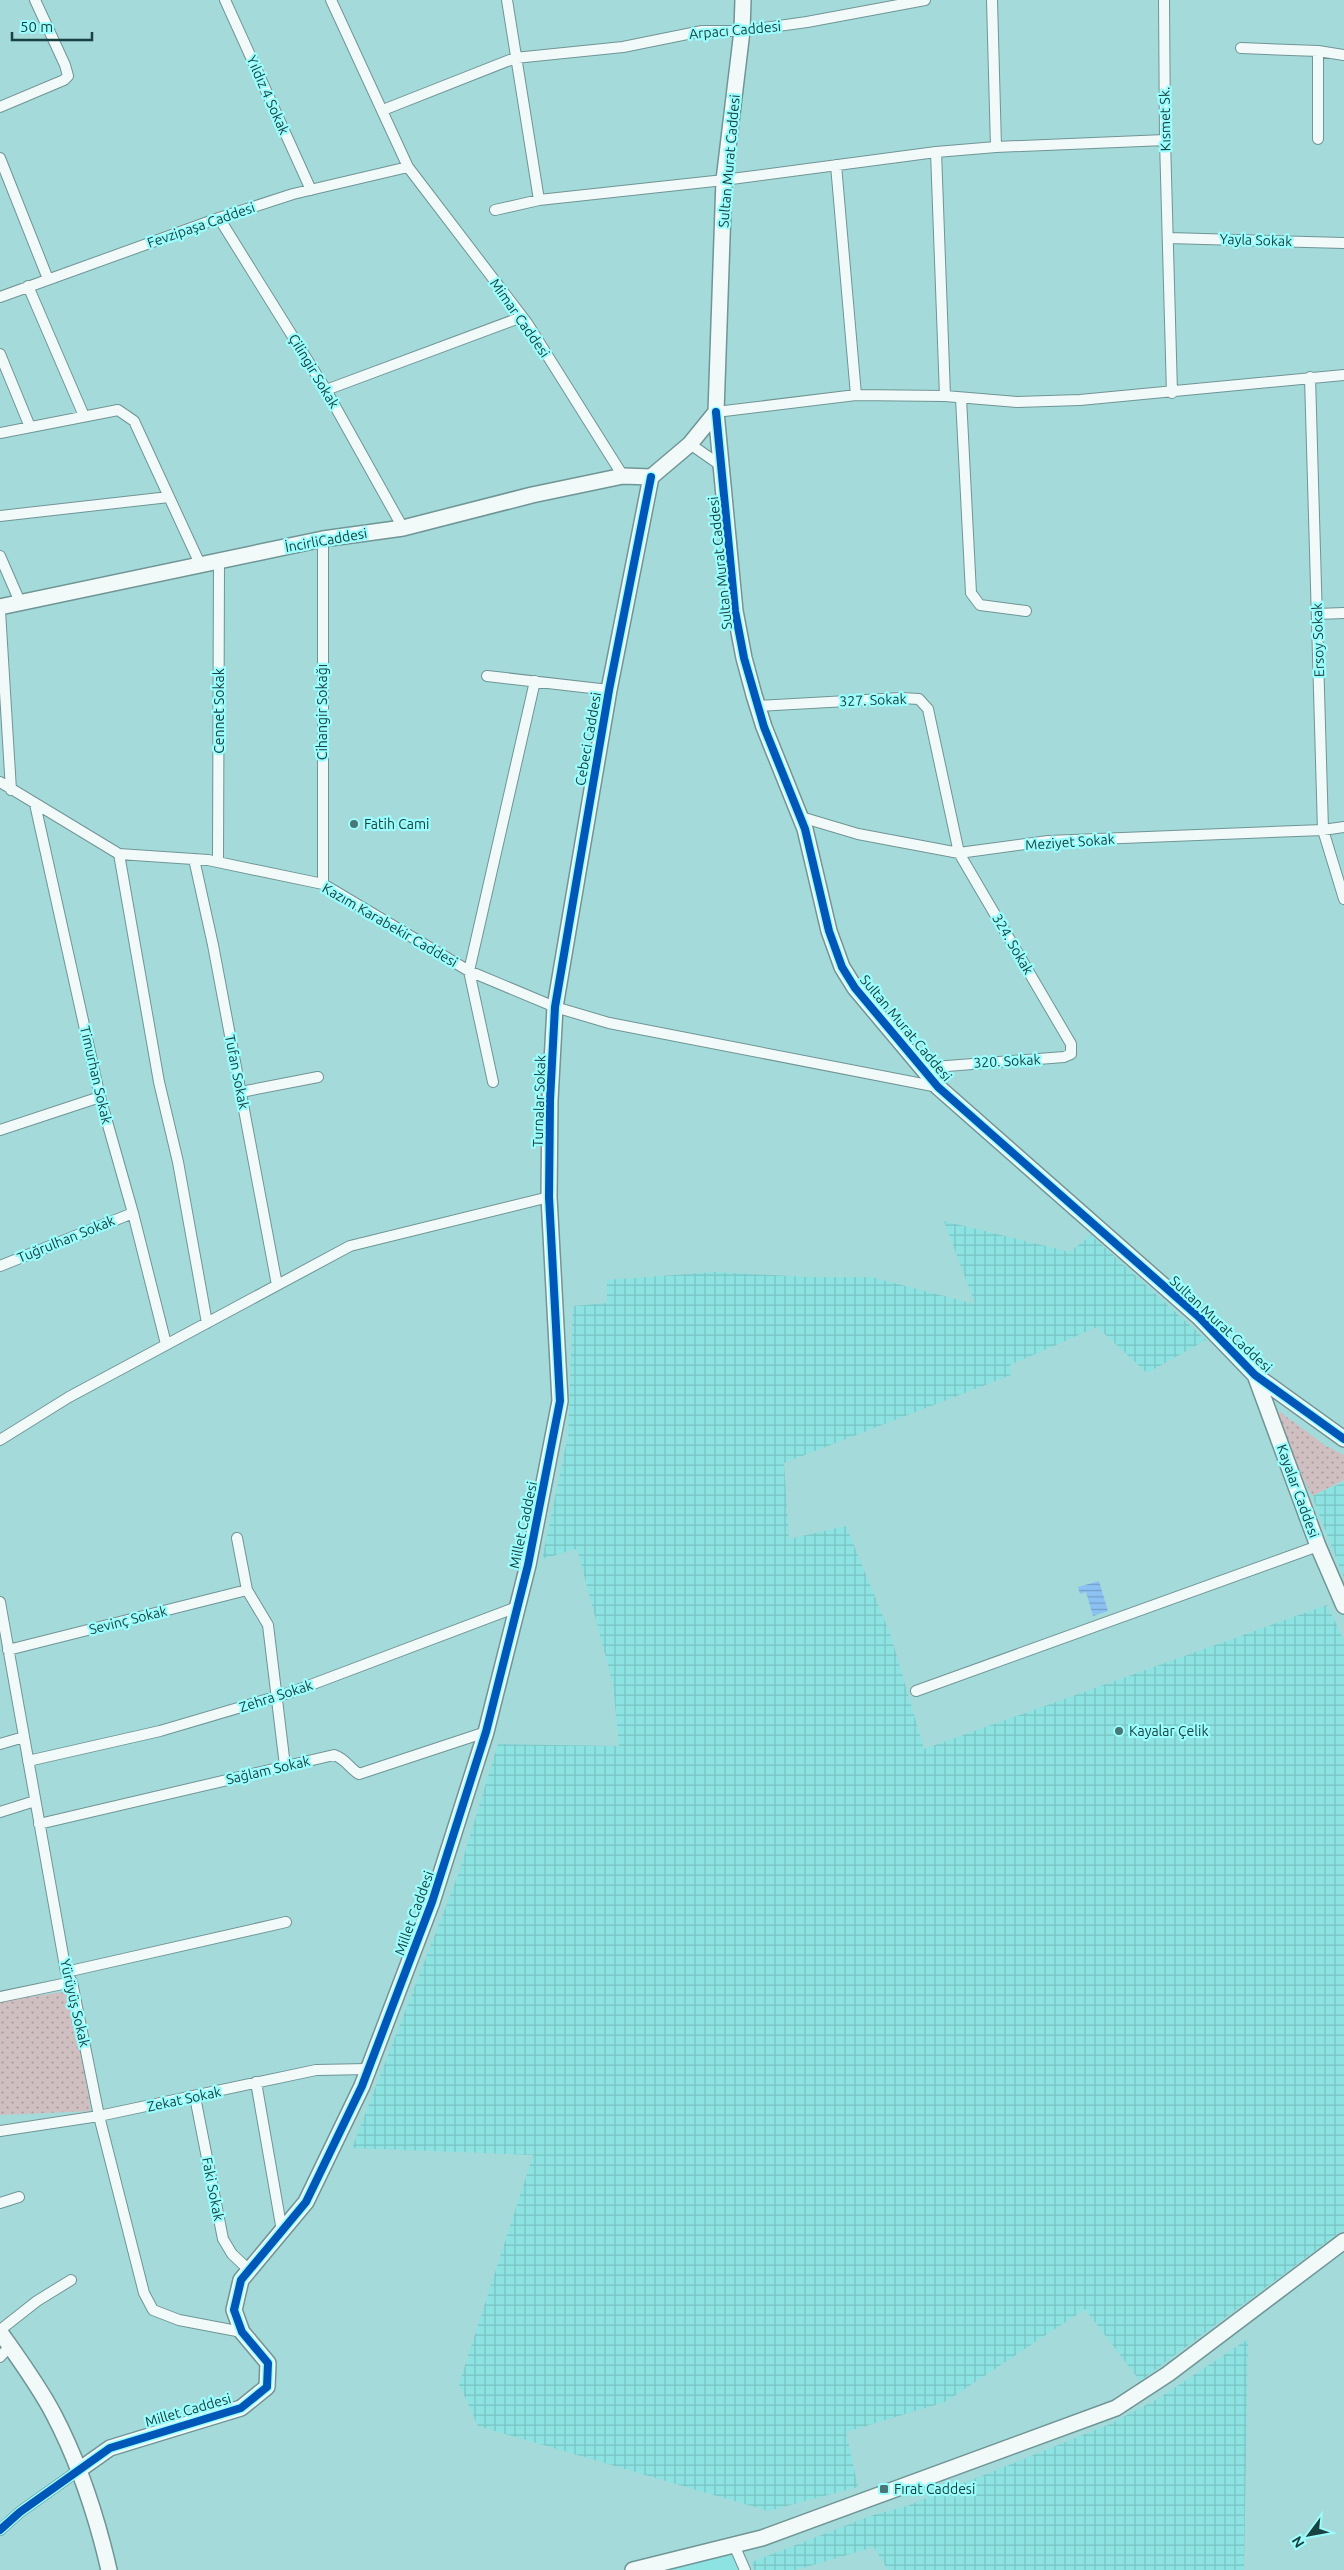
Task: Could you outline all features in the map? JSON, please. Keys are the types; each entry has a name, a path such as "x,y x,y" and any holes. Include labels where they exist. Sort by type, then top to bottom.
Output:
{"street":[{"path":"0,107 64,80 68,76 65,65 35,0"},
{"name":"Yıldız 4 Sokak","path":"225,0 311,190"},
{"path":"331,0 383,110"},
{"path":"508,0 515,58 529,123 539,200"},
{"name":"Sultan Murat Caddesi","path":"743,0 742,31 724,180 716,412 736,611 744,658 757,706 801,817 829,931 842,967 856,988 938,1087 1199,1317 1255,1375 1344,1439"},
{"name":"Arpacı Caddesi","path":"383,110 515,58 623,47 702,30 742,31 807,22 925,0"},
{"path":"992,0 996,148"},
{"name":"Kısmet Sk.","path":"1164,0 1165,140 1172,393"},
{"path":"1241,48 1318,51 1344,55"},
{"path":"1318,51 1318,139"},
{"name":"Mimar Caddesi","path":"383,110 408,167 522,317 623,476"},
{"path":"494,210 539,200 724,180 936,152 1165,140"},
{"path":"936,152 945,396"},
{"path":"0,158 48,279"},
{"path":"836,165 856,395"},
{"name":"Fevzipaşa Caddesi","path":"0,297 219,218 311,190 408,167"},
{"name":"Çilingir Sokak","path":"219,218 326,390 403,528"},
{"name":"Yayla Sokak","path":"1169,238 1344,243"},
{"path":"28,286 84,416"},
{"path":"326,390 522,317"},
{"path":"0,354 30,427"},
{"path":"651,477 690,444 716,412 856,395 945,396 1017,402 1080,400 1172,393 1344,375"},
{"name":"Ersoy Sokak","path":"1310,378 1323,830 1344,899"},
{"path":"960,398 971,593 980,605 1026,611"},
{"path":"0,433 118,410 134,420 200,564"},
{"path":"690,444 723,467"},
{"name":"İncirliCaddesi","path":"0,607 323,539 403,528 532,494 623,476 651,477"},
{"name":"Cebeci Caddesi","path":"555,1007 609,690 651,477"},
{"path":"0,516 169,497"},
{"name":"Cihangir Sokağı","path":"323,539 323,884"},
{"path":"0,556 20,602"},
{"name":"Cennet Sokak","path":"218,862 219,560"},
{"path":"0,611 11,790"},
{"path":"1317,614 1344,613"},
{"path":"488,676 609,690"},
{"path":"493,1082 469,971 535,681"},
{"name":"327. Sokak","path":"757,706 919,699 928,709 960,852"},
{"name":"Kazım Karabekir Caddesi","path":"0,782 119,854 218,862 323,884 469,971 555,1007 609,1023 938,1087"},
{"name":"Timurhan Sokak","path":"35,804 100,1097 133,1213 166,1344"},
{"name":"Meziyet Sokak","path":"801,817 858,834 960,852 1048,841 1323,830 1344,827"},
{"name":"324. Sokak","path":"960,852 1043,998 1067,1034 1071,1044 1071,1054 1064,1057"},
{"path":"119,854 159,1082 178,1162 207,1323"},
{"name":"Tufan Sokak","path":"194,859 241,1092 277,1285"},
{"name":"Turnalar Sokak","path":"549,1197 550,1100 555,1007"},
{"name":"320. Sokak","path":"921,1068 1064,1057"},
{"path":"241,1092 318,1077"},
{"path":"0,1130 100,1097"},
{"path":"1,1435 350,1246 549,1197"},
{"name":"Millet Caddesi","path":"78,2470 110,2448 241,2408 267,2387 268,2362 242,2332 234,2310 241,2280 306,2202 368,2069 432,1902 486,1732 528,1566 560,1401 549,1197"},
{"name":"Tuğrulhan Sokak","path":"0,1266 133,1213"},
{"name":"Kayalar Caddesi","path":"1255,1375 1318,1546 1344,1606"},
{"path":"237,1538 247,1590 268,1625 285,1766"},
{"path":"916,1690 1318,1546"},
{"name":"Sevinç Sokak","path":"8,1650 247,1590"},
{"name":"Yürüyüş Sokak","path":"0,1602 66,1972 72,1982 99,2116 144,2293 153,2310 179,2320 242,2332"},
{"name":"Zehra Sokak","path":"28,1761 160,1731 278,1697 517,1607"},
{"name":"Sağlam Sokak","path":"40,1824 334,1755 344,1758 352,1770 359,1774 486,1732"},
{"path":"0,1744 24,1737"},
{"path":"0,1812 35,1801"},
{"path":"66,1972 286,1922"},
{"path":"0,1997 72,1982"},
{"name":"Zekat Sokak","path":"0,2131 99,2116 195,2098 256,2082 316,2070 368,2069"},
{"path":"256,2082 282,2231"},
{"name":"Faki Sokak","path":"195,2098 223,2239 232,2254 249,2270"},
{"path":"0,2203 19,2197"},
{"path":"633,2570 762,2538 1116,2408 1176,2368 1344,2241"},
{"path":"71,2280 37,2301 0,2331 5,2352 54,2414 78,2470 109,2570"},
{"path":"0,2530 20,2512 78,2470"},
{"path":"734,2545 745,2570"}],"shaded area":[{"path":"944,1221 1070,1252 1091,1235 1206,1340 1147,1373 1097,1327 1010,1365 1011,1375 784,1463 789,1539 846,1526 891,1636 924,1749 1327,1605 1344,1640 1344,2229 1140,2381 1085,2309 945,2402 846,2432 858,2487 768,2511 478,2426 459,2384 533,2155 352,2148 458,1875 498,1744 619,1746 613,1684 577,1549 542,1559 568,1435 573,1306 607,1303 607,1280 714,1272 808,1277 871,1277 975,1304"},
{"path":"1280,1412 1326,1446 1344,1455 1344,1480 1312,1496 1277,1414"},
{"path":"1344,1482 1344,1578 1312,1496"},
{"path":"1099,1581 1108,1611 1093,1616 1086,1592 1080,1594 1078,1587"},
{"path":"71,1991 91,2111 0,2115 0,2001"},
{"path":"1248,2339 1244,2570 888,2570 874,2547 796,2570 754,2570 752,2562 873,2515 907,2506 1110,2424 1159,2398"},
{"path":"732,2555 738,2570 663,2570"}],"cycle path":[{"path":"716,412 735,611 744,658 764,727 805,829 829,931 842,967 855,988 938,1087 1199,1317 1255,1375 1344,1439"},
{"path":"0,2530 20,2512 110,2448 241,2408 267,2387 268,2363 242,2332 234,2310 241,2280 306,2202 362,2086 432,1902 486,1732 528,1565 560,1401 549,1197 550,1100 555,1007 609,690 651,477"}],"place":[{"name":"Fatih Cami","path":"354,824"},
{"name":"Kayalar Çelik","path":"1119,1731"},
{"name":"Fırat Caddesi","path":"884,2489"}]}
